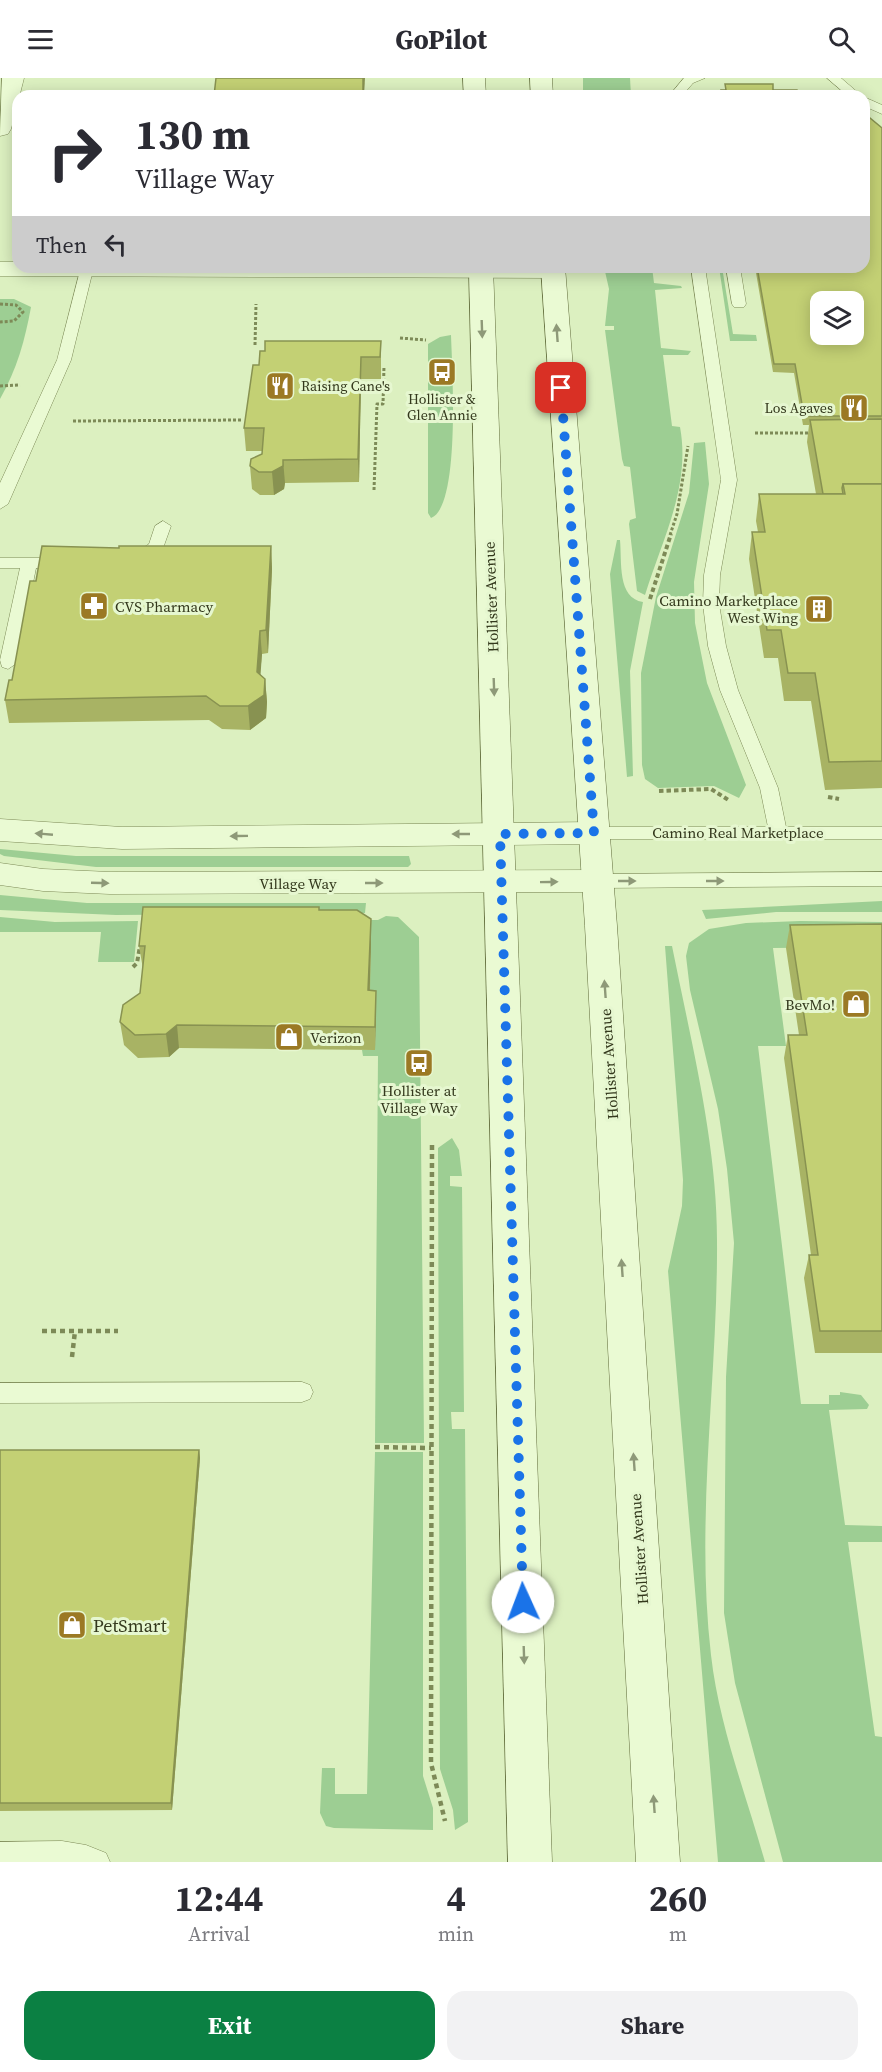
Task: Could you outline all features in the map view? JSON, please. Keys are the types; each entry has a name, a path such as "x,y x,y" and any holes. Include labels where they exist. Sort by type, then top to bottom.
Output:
{"main road":[{"path":"0,129 13,78"},
{"name":"Hollister Avenue","path":"481,273 530,1862"},
{"name":"Hollister Avenue","path":"554,273 594,833 658,1862"},
{"path":"0,830 122,838 594,833"},
{"name":"Village Way","path":"0,874 110,884 597,881"}],"lane":[{"path":"833,78 848,90"},
{"path":"0,504 19,453 64,359 74,332 85,273"},
{"path":"699,273 729,488 712,575 711,604 717,646 729,690 769,788 778,831"},
{"path":"733,273 739,304"},
{"path":"121,561 153,551 163,526"},
{"path":"0,563 86,563"},
{"path":"8,663 29,563"},
{"name":"Camino Real Marketplace","path":"594,833 778,831 882,833"},
{"path":"597,881 882,879"},
{"path":"0,1393 302,1392"},
{"path":"0,1855 67,1854 85,1856 97,1862"}],"path":[{"path":"0,304 16,305 23,312 14,321 0,322"},
{"path":"255,345 256,304"},
{"path":"400,338 426,340"},
{"path":"374,490 377,404 383,404 384,366"},
{"path":"0,386 23,385"},
{"path":"63,421 243,420"},
{"path":"754,433 813,433"},
{"path":"650,599 677,514 688,461 688,437"},
{"path":"659,791 711,789 733,802"},
{"path":"133,967 137,963 140,940"},
{"path":"432,1144 431,1763 445,1821"},
{"path":"42,1331 118,1331"},
{"path":"375,1448 431,1448"}],"green space":[{"path":"583,78 630,78 631,90 583,90"},
{"path":"605,273 653,273 654,283 681,286 682,288 655,290 661,348 691,351 688,355 663,355 672,426 680,427 682,470 673,512 645,595 637,591 629,524 630,520 636,518 630,467 624,466 622,459 605,330 614,330 614,326 605,326 609,289"},
{"path":"720,273 723,273 733,334 756,335 757,341 730,341"},
{"path":"0,299 14,299 31,307 20,354 0,399"},
{"path":"451,335 453,434 451,463 441,508 431,518 428,513 428,344 440,337"},
{"path":"705,442 709,484 694,582 695,623 707,683 746,785 739,798 714,786 658,788 645,779 642,765 641,673 656,597 689,493 694,443"},
{"path":"617,540 620,540 622,578 625,586 629,594 643,602 630,671 633,776 627,777 610,574"},
{"path":"0,849 76,856 409,856 411,864 408,867 96,867 4,856 0,854"},
{"path":"0,895 87,903 366,903 365,913 116,915 0,910"},
{"path":"882,901 882,912 776,912 706,919 702,910"},
{"path":"386,916 398,917 419,937 424,1443 375,1443 378,1056 363,1056 362,1050 375,1049 376,1014 369,1014 371,942 303,920 378,920"},
{"path":"0,917 55,922 138,921 134,962 98,962 101,932 0,932"},
{"path":"882,922 882,947 773,948 786,1046 758,1046 801,1404 829,1404 829,1395 840,1395 840,1392 861,1395 869,1405 867,1409 829,1410 845,1525 882,1526 882,1542 848,1542 875,1736 882,1737 882,1862 783,1862 735,1683 724,1613 726,1377 734,1243 727,1169 718,1109 690,990 686,956 689,943 709,929 746,923"},
{"path":"665,946 672,946 695,1055 708,1129 716,1203 716,1292 705,1551 711,1655 720,1708 765,1862 718,1862 668,1271 682,1206 683,1180"},
{"path":"452,1138 459,1150 462,1176 450,1176 450,1186 462,1187 464,1412 451,1412 452,1429 465,1429 468,1822 455,1830 453,1810 440,1769 438,1148"},
{"path":"375,1452 423,1452 423,1776 433,1808 433,1830 334,1828 326,1826 320,1813 322,1768 335,1768 335,1794 367,1794"}],"building":[{"path":"216,78 363,78 363,90 215,90"},
{"path":"725,84 773,84 773,90 726,90"},
{"path":"870,118 882,128 882,416 804,416 795,364 774,364 758,273 870,273"},
{"path":"265,341 381,341 380,357 361,357 358,459 283,460 283,466 272,472 259,472 250,466 251,459 262,454 264,428 244,428 253,365 259,365 260,351 265,351"},
{"path":"882,419 882,484 843,484 843,494 823,494 810,420"},
{"name":"Camino Marketplace West Wing","path":"843,484 882,484 882,761 829,762 815,673 788,673 781,630 767,630 752,532 765,532 759,494 845,494"},
{"path":"42,546 119,548 119,546 271,546 266,630 260,631 257,672 265,679 264,695 248,706 220,706 206,696 5,700 9,680 12,680 30,581 36,581"},
{"path":"143,907 319,907 319,910 357,910 371,919 368,990 376,991 375,1027 177,1025 166,1034 135,1035 120,1022 123,1005 140,993 145,946 139,946"},
{"path":"882,924 882,1331 820,1331 809,1255 818,1255 788,1035 807,1035 790,925"},
{"path":"0,1450 199,1450 171,1803 0,1803"}],"place":[{"name":"Hollister & Glen Annie","path":"442,372"},
{"name":"Raising Cane's","path":"280,386"},
{"name":"Los Agaves","path":"854,408"},
{"name":"CVS Pharmacy","path":"94,606"},
{"name":"Camino Marketplace West Wing","path":"819,609"},
{"name":"BevMo!","path":"856,1004"},
{"name":"Verizon","path":"289,1037"},
{"name":"Hollister at Village Way","path":"419,1063"},
{"name":"PetSmart","path":"72,1625"}],"route":[{"path":"523,1602 500,834 594,833 561,388"}]}
